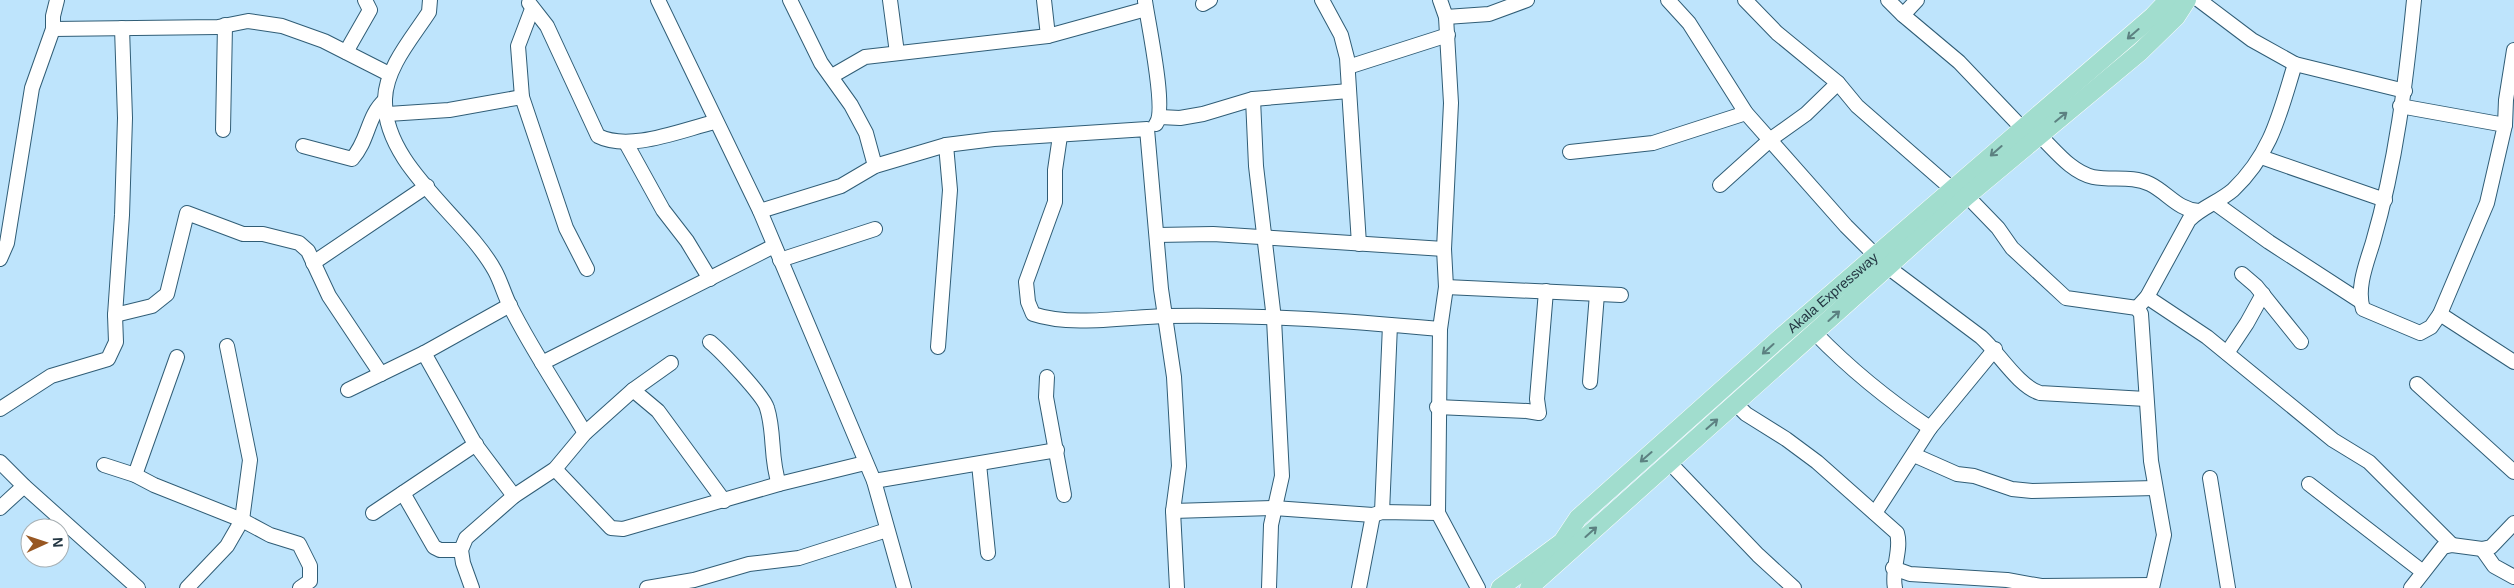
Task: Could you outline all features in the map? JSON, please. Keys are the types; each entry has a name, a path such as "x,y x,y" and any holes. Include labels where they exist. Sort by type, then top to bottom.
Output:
{"main road":[{"name":"Akala Expressway","path":"1960,193 2022,128 2153,16 2168,0"},
{"name":"Akala Expressway","path":"1500,588 1562,542 1578,518 1876,256 1919,229 1960,193 2039,135 2140,52 2176,17 2187,0"},
{"name":"Akala Expressway","path":"1529,588 1889,268 1919,229"}],"street":[{"path":"0,258 6,243 32,88 53,29 53,16 58,0"},
{"path":"346,52 370,10 365,0"},
{"path":"430,0 429,12 389,74 387,112 404,158 475,241 495,271 510,306 585,433"},
{"path":"658,0 760,211 874,481 904,588"},
{"path":"790,0 820,63 832,76 866,133 875,166"},
{"path":"890,0 897,53"},
{"path":"1044,0 1048,36"},
{"path":"1322,0 1341,35 1348,67 1359,244"},
{"path":"1440,0 1446,17 1452,103 1444,249 1446,287 1440,329 1437,407 1438,512 1478,588"},
{"path":"1446,17 1489,14 1527,0"},
{"path":"1668,0 1689,22 1746,113 1771,139 1784,158 1876,256"},
{"path":"1745,0 1777,34 1838,84 1857,106 1960,193 1998,228 2012,248 2066,298 2137,308 2142,314 2146,399 2155,488 2164,535 2152,587 2040,587 2007,580 1910,574 1894,568"},
{"path":"1888,0 1959,62 2022,128"},
{"path":"1903,15 1917,0"},
{"path":"2199,0 2252,40 2295,64 2405,91"},
{"path":"2414,0 2405,91 2400,106 2390,181 2364,275 2360,301 2363,308 2420,333 2431,327 2440,314 2487,203 2510,103 2514,50"},
{"path":"530,4 547,26 598,136 607,140 626,143 716,122"},
{"path":"530,4 518,46 522,97 563,220 587,269"},
{"path":"760,211 841,186 875,166 946,145 1147,129 1154,126 1160,118 1154,56 1145,5 1048,36 866,57 832,76"},
{"path":"53,29 225,25 248,20 282,26 324,40 389,74"},
{"path":"222,130 225,25"},
{"path":"0,409 51,376 108,360 116,342 124,147 122,28"},
{"path":"1348,67 1448,35"},
{"path":"2137,308 2146,297 2189,220 2199,211 2215,203 2245,178 2261,157 2270,143 2295,64"},
{"path":"1720,185 1771,139 1806,114 1838,84"},
{"path":"1160,118 1180,118 1203,114 1254,99 1349,91"},
{"path":"303,146 352,159 362,145 376,108 387,112 449,110 522,97"},
{"path":"1254,99 1256,166 1263,239 1274,319 1282,476 1270,510 1269,588"},
{"path":"2400,106 2505,125"},
{"path":"369,128 387,112"},
{"path":"1570,152 1653,143 1746,113"},
{"path":"1147,129 1161,289 1174,377 1179,466 1173,511 1177,588"},
{"path":"2039,135 2072,168 2091,176 2124,177 2148,183 2187,210 2199,211"},
{"path":"1060,136 1055,202 1026,282 1028,302 1034,314 1043,317 1107,320 1166,316 1274,319 1440,329"},
{"path":"626,143 662,210 687,241 710,279"},
{"path":"938,347 950,190 946,145"},
{"path":"2261,157 2385,200"},
{"path":"314,263 427,186"},
{"path":"2215,203 2253,231 2360,301"},
{"path":"116,315 152,306 168,294 187,213 243,234 263,234 299,243 308,251 329,296 381,374"},
{"path":"780,260 875,229"},
{"path":"1156,235 1213,234 1263,239 1444,249"},
{"path":"542,363 774,246"},
{"path":"1889,268 1995,349 2025,386 2040,393 2146,399"},
{"path":"2242,274 2262,294 2301,342"},
{"path":"1446,287 1621,295"},
{"path":"1437,407 1539,413 1537,399 1546,291"},
{"path":"1590,382 1597,294"},
{"path":"2227,353 2247,323 2262,294"},
{"path":"2146,297 2227,353 2333,440 2369,462 2452,545"},
{"path":"348,390 424,353 510,306"},
{"path":"2440,314 2514,362"},
{"path":"1359,588 1378,514 1390,325"},
{"path":"1815,333 1835,354 1888,400 1930,428"},
{"path":"710,342 724,354 767,406 773,447 773,468 779,484"},
{"path":"187,588 227,546 242,520 250,460 227,346"},
{"path":"1875,513 1930,428 1995,349"},
{"path":"424,353 476,444 514,496"},
{"path":"136,474 177,357"},
{"path":"472,588 463,563 461,550 466,538 514,496 555,468 585,433 633,390 672,363"},
{"path":"1047,377 1046,397 1064,495"},
{"path":"2417,384 2514,472"},
{"path":"633,390 658,410 724,501"},
{"path":"1736,404 1746,414 1786,439 1817,462 1898,533 1899,539 1894,568 1895,588"},
{"path":"373,513 476,444"},
{"path":"874,481 1057,450"},
{"path":"1914,455 1948,472 1974,476 2012,489 2032,491 2155,488"},
{"path":"0,462 24,486 138,588"},
{"path":"1669,462 1758,555 1794,588"},
{"path":"555,468 611,528 623,529 779,484 865,463"},
{"path":"979,464 988,553"},
{"path":"104,466 136,474 154,485 242,520 270,535 298,544 310,566 310,581 300,588"},
{"path":"2210,478 2228,588"},
{"path":"2309,484 2423,572"},
{"path":"0,508 24,486"},
{"path":"403,493 434,547 440,550 461,550"},
{"path":"1173,511 1270,510 1378,514 1438,512"},
{"path":"2410,588 2438,551 2452,545 2482,549 2496,544 2514,522"},
{"path":"647,588 695,584 749,564 799,558 888,530"},
{"path":"2482,549 2494,566 2514,578"}]}
